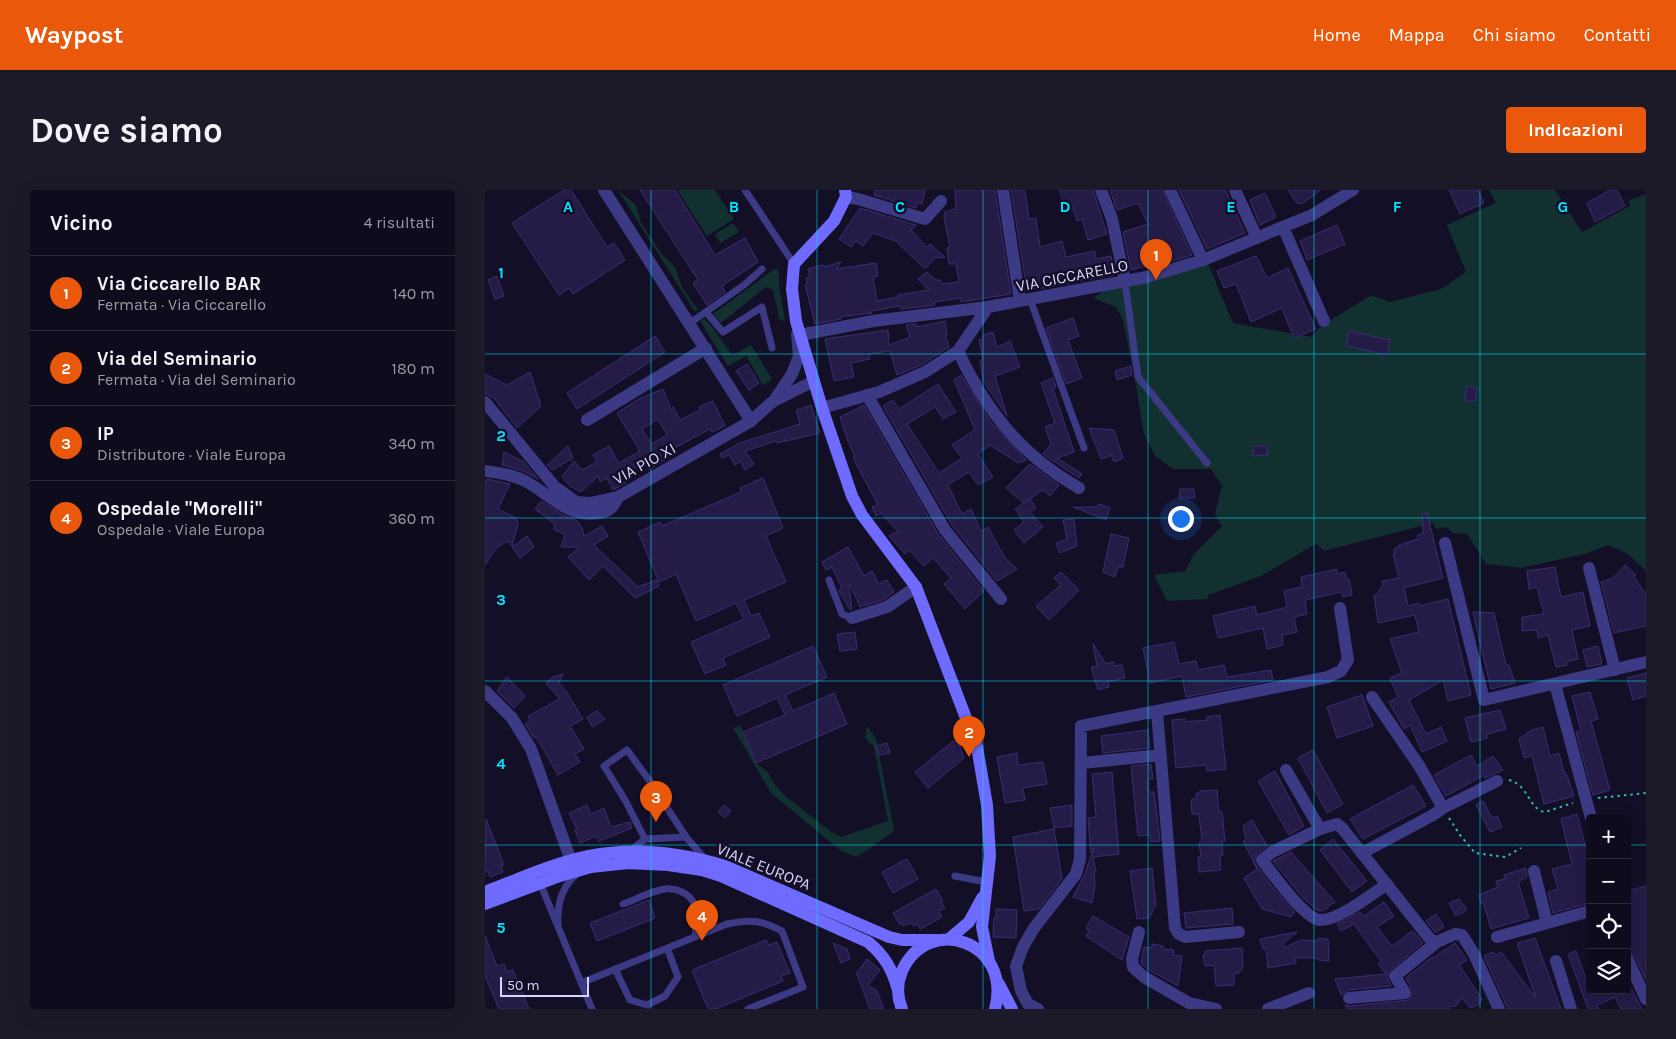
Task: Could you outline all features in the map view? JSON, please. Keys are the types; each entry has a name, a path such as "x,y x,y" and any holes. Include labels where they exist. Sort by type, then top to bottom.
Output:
{"main road":[{"path":"852,194 834,221 794,264 791,289 796,321 822,408 852,496 862,515 915,587 977,747 987,814 990,856 982,927 989,961 1012,1009"},
{"name":"VIALE EUROPA","path":"485,892 589,856 629,852 670,854 705,860 743,872 902,940 964,942 978,950 989,961"},
{"name":"VIALE EUROPA","path":"485,904 540,883 589,868 628,863 669,865 702,870 729,879 868,942 882,954 891,969 902,1009"},
{"path":"898,990 900,976 910,957 927,944 945,940 969,922 986,887"},
{"path":"995,1009 998,996 998,981"}],"street":[{"path":"604,190 751,421"},
{"path":"1003,190 1025,300"},
{"path":"1101,190 1112,219 1125,282"},
{"path":"1170,190 1203,260"},
{"path":"1235,190 1257,238"},
{"name":"VIA CICCARELLO","path":"800,335 873,321 989,307 1147,277 1203,260 1312,215 1353,190"},
{"path":"852,194 925,219 941,201"},
{"path":"1283,227 1324,321"},
{"path":"822,408 879,392 925,372 957,351 989,307"},
{"path":"772,402 792,374 799,356 796,321"},
{"path":"587,420 706,348"},
{"path":"957,351 972,380 1001,422 1048,468 1079,488"},
{"name":"VIA PIO XI","path":"485,402 555,487 577,502 591,503 618,497 751,421 772,402 814,381"},
{"path":"867,395 945,530 1001,599"},
{"path":"485,471 513,476 525,481 560,505 575,512 589,514 607,511 615,506 618,497"},
{"path":"1445,543 1484,700 1646,662"},
{"path":"1589,568 1615,670"},
{"path":"852,618 887,607 915,587"},
{"path":"1038,1009 1028,1004 1021,991 1017,966 1023,947 1034,928 1076,874 1080,859 1081,726 1328,677 1341,671 1348,660 1340,608"},
{"path":"1555,684 1590,814"},
{"path":"485,692 512,718 531,749 571,861"},
{"path":"1373,697 1420,767 1443,808"},
{"path":"1157,712 1175,928 1179,934 1185,937 1239,932"},
{"path":"1081,763 1161,755"},
{"path":"1286,770 1319,829"},
{"path":"1362,853 1443,808 1497,781"},
{"path":"1387,884 1350,910 1328,919 1320,920 1313,918 1285,891 1262,860 1272,852 1319,829 1337,824 1342,828 1387,884 1430,939 1437,942"},
{"path":"1534,871 1547,923"},
{"path":"1497,937 1586,912"},
{"path":"1139,932 1131,959 1133,967 1144,977 1189,1003 1216,1009"},
{"path":"1349,998 1405,993 1395,976 1437,942 1455,934 1461,935 1474,954 1499,1009"},
{"path":"1556,962 1571,1009"},
{"path":"1631,967 1646,999"},
{"path":"1267,1009 1309,993"}],"lane":[{"path":"745,190 794,264"},
{"path":"690,323 744,285 761,270"},
{"path":"1125,282 1138,376 1207,463"},
{"path":"1025,300 1084,448"},
{"path":"706,312 723,332 762,307 772,348"},
{"path":"829,580 842,614 852,618"},
{"path":"645,839 625,800 604,766 627,750 686,837 705,860"},
{"path":"629,852 645,839 686,837"},
{"path":"559,931 558,910 561,894 571,880 589,868"},
{"path":"955,876 986,887"},
{"path":"540,883 591,1009"},
{"path":"623,904 661,889 682,891 695,905 697,917 695,937"},
{"path":"581,983 727,924 746,920 766,922 782,931 803,988 748,1009"},
{"path":"615,969 630,1000 647,1005 665,996 678,977 667,948"}],"path":[{"path":"1497,781 1506,779 1514,781 1523,787 1535,807 1545,812 1586,799 1646,794"},
{"path":"1443,808 1460,835 1475,853 1505,856 1521,848"}],"green space":[{"path":"618,190 636,205 641,223 662,254 675,267 682,287 698,310 695,312"},
{"path":"715,190 734,219 707,236 678,191"},
{"path":"1489,190 1555,190 1582,232 1630,206 1629,200 1646,194 1646,571 1628,554 1608,545 1585,554 1521,568 1486,564 1467,534 1453,533 1447,527 1436,529 1433,523 1324,551 1316,544 1261,576 1208,595 1208,599 1167,601 1154,575 1185,571 1194,554 1222,526 1215,514 1222,485 1211,469 1173,469 1155,456 1144,434 1123,320 1116,307 1093,298 1104,291 1208,264 1233,323 1312,337 1320,327 1371,295 1390,302 1441,289 1466,272 1447,225 1496,203"},
{"path":"733,223 739,232 720,243 715,234"},
{"path":"776,268 779,272 779,286 785,320 780,321 773,290 766,287 721,323 713,314"},
{"path":"704,318 732,355 751,345 772,379 763,385 746,356 728,366 700,321"},
{"path":"740,725 756,763 768,772 772,781 784,795 830,831 841,837 888,821 874,747 865,738 867,726 876,739 894,831 857,857 841,851 771,793 733,728"}],"building":[{"path":"564,190 571,190 607,247 614,243 625,260 573,294 569,288 559,295 512,223"},
{"path":"640,190 675,190 715,255 745,238 758,262 722,286 725,292 707,305 693,283 698,280"},
{"path":"875,190 925,190 922,204 917,203 916,208 874,195"},
{"path":"955,190 995,190 1011,294 961,302 961,298 934,302 935,305 901,309 900,306 871,311 872,313 840,317 841,319 815,324 805,285 807,284 806,278 810,277 808,269 818,266 824,265 825,267 841,262 836,269 876,263 878,276 873,277 877,301 898,297 898,295 929,290 918,279 927,272 936,280 940,280 941,284 959,282 956,264 949,264 947,248 950,247 944,217 945,212 956,209"},
{"path":"1011,190 1025,190 1029,219 1036,218 1040,247 1062,241 1066,257 1095,251 1096,259 1111,256 1115,275 1027,291"},
{"path":"1059,190 1093,190 1107,234 1088,240 1082,219 1077,221 1071,203 1065,205"},
{"path":"1110,190 1162,190 1192,255 1155,266 1154,264 1131,270 1123,232 1148,224 1138,203 1117,210"},
{"path":"1179,190 1225,190 1245,233 1207,249"},
{"path":"1288,190 1321,190 1302,204 1297,203"},
{"path":"1449,190 1478,190 1484,203 1460,214"},
{"path":"1610,190 1617,190 1625,206 1595,222 1587,203"},
{"path":"1265,193 1276,217 1260,225 1250,200"},
{"path":"860,208 916,225 911,230 927,247 930,244 945,257 935,258 925,269 896,241 873,233 863,246 856,241 851,247 839,239"},
{"path":"1337,225 1345,244 1307,260 1300,241"},
{"path":"1256,256 1267,278 1288,268 1316,329 1294,338 1282,308 1251,322 1236,284 1224,288 1217,271"},
{"path":"497,276 504,296 495,299 488,280"},
{"path":"1073,318 1079,336 1068,340 1082,378 1066,384 1046,328"},
{"path":"945,321 947,335 945,335 949,347 921,365 897,375 890,351 869,354 870,359 851,363 854,377 834,381 825,339 888,330 889,345 910,337 906,325 916,324 917,327"},
{"path":"1349,331 1390,340 1387,355 1346,346"},
{"path":"993,332 997,347 1010,341 1020,367 995,376 1007,416 983,381 980,360 983,360 979,340 984,339 983,335"},
{"path":"655,336 665,352 577,409 567,393"},
{"path":"747,364 759,383 749,390 736,371"},
{"path":"1131,366 1132,375 1117,380 1115,371"},
{"path":"530,372 541,406 517,428 494,398 485,393 485,374 507,385"},
{"path":"961,375 990,421 1026,460 1018,463 990,445 978,454 993,477 978,485 969,472 948,485 962,514 971,509 981,531 988,527 1005,558 1017,569 997,581 952,525 883,406 893,400 899,409 938,384 956,412 943,419 935,407 907,424 939,473 962,458 952,445 975,430 954,380"},
{"path":"1053,378 1056,387 1053,389 1074,452 1057,458 1082,474 1079,478 1043,454 1051,444 1045,427 1055,423 1041,383"},
{"path":"1466,386 1477,388 1475,401 1465,401"},
{"path":"663,389 671,409 673,407 680,420 700,410 699,407 713,401 725,426 712,432 710,429 665,453 668,457 649,470 645,463 623,474 627,482 613,490 607,478 600,481 598,476 581,492 570,486 562,477 574,461 582,470 597,462 593,455 609,446 619,463 640,451 617,413 639,399","holes":["658,419 667,435 652,444 642,429"]},
{"path":"811,405 820,433 777,443 776,441 745,451 754,464 745,470 740,461 735,465 729,455 722,458 720,454 740,443 800,424 796,410"},
{"path":"864,405 938,534 984,591 965,609 944,584 951,578 933,558 924,566 909,550 905,554 889,536 898,531 881,513 876,516 872,507 878,505 853,458 855,456 840,417"},
{"path":"1089,428 1114,430 1123,458 1114,462 1111,455 1101,459"},
{"path":"568,446 573,458 552,470 547,465"},
{"path":"1253,446 1267,446 1268,455 1253,456"},
{"path":"504,452 524,462 538,479 521,470 502,465"},
{"path":"1030,464 1059,485 1050,496 1043,490 1024,503 1006,488"},
{"path":"763,478 783,528 766,536 786,582 744,600 751,616 759,613 770,637 723,658 726,665 705,674 691,642 744,619 736,603 696,621 676,574 659,582 638,532 660,522 662,526 741,492 740,488"},
{"path":"487,479 510,484 498,509 516,518 518,524 512,546 508,541 497,547 485,565 485,481"},
{"path":"1180,489 1194,489 1195,498 1179,498"},
{"path":"1030,499 1036,508 1030,512 1043,527 1024,543 1014,530 1024,522 1015,509"},
{"path":"541,501 563,515 576,520 582,527 584,536 602,526 608,536 594,545 638,587 657,580 659,586 635,598 603,566 589,580 568,557 580,547 561,547 565,535 553,529 555,524 535,509"},
{"path":"1099,504 1110,508 1106,520 1073,507 1097,507"},
{"path":"1427,513 1443,578 1404,588 1408,606 1419,603 1419,606 1448,599 1471,695 1448,701 1443,680 1409,700 1426,734 1441,727 1447,741 1422,752 1410,725 1404,729 1389,702 1398,697 1390,678 1402,673 1390,639 1419,632 1415,615 1378,623 1374,595 1377,595 1383,584 1382,581 1399,578 1393,554 1395,554 1394,549 1399,547 1399,545 1418,539 1418,535 1423,533 1422,514"},
{"path":"1074,519 1077,546 1060,553 1056,543 1067,539 1063,520"},
{"path":"1111,534 1129,538 1123,567 1118,567 1115,577 1103,572"},
{"path":"527,536 534,547 520,558 512,547"},
{"path":"848,547 864,576 872,571 879,584 887,580 894,592 883,600 860,607 850,584 852,609 850,610 839,591 842,588 832,567 826,570 822,562"},
{"path":"1625,565 1636,575 1634,577 1646,594 1646,626 1614,633 1601,582 1613,578"},
{"path":"1555,567 1561,597 1583,592 1590,626 1572,630 1578,659 1566,662 1567,665 1556,667 1548,635 1538,638 1537,630 1522,631 1522,617 1544,614 1537,587 1529,589 1527,571"},
{"path":"1337,569 1337,574 1345,572 1346,579 1349,579 1352,595 1343,597 1341,592 1305,600 1307,614 1294,617 1297,632 1282,635 1283,645 1267,649 1263,628 1218,638 1213,616 1255,606 1257,615 1287,607 1284,591 1302,587 1301,577"},
{"path":"1061,572 1079,590 1049,620 1036,606 1061,585 1054,578"},
{"path":"1473,612 1494,613 1506,665 1509,665 1515,683 1491,689"},
{"path":"855,632 857,649 840,651 837,634"},
{"path":"1174,642 1179,664 1196,661 1198,670 1224,665 1227,677 1271,670 1273,680 1186,697 1182,676 1150,683 1143,648"},
{"path":"1093,644 1106,664 1114,662 1115,666 1122,665 1125,678 1108,682 1109,687 1098,690 1091,667 1097,666"},
{"path":"813,646 827,677 785,695 793,711 834,693 847,724 756,763 743,732 785,715 777,698 737,716 723,685"},
{"path":"1598,646 1602,664 1587,667 1583,650"},
{"path":"1646,673 1646,696 1633,700 1627,678"},
{"path":"563,674 559,683 583,719 570,726 584,749 575,754 580,762 558,775 536,737 534,738 525,724 530,721 528,716 560,699 546,683 553,677"},
{"path":"507,677 525,696 514,708 497,691"},
{"path":"1590,692 1598,719 1591,721 1610,790 1593,795 1576,732 1581,731 1572,696"},
{"path":"1362,695 1373,726 1337,738 1327,707"},
{"path":"1500,710 1506,729 1487,734 1487,738 1471,742 1465,718"},
{"path":"597,711 605,719 592,727 587,717"},
{"path":"1220,715 1226,769 1207,771 1206,765 1176,768 1172,720 1185,719 1185,722 1207,720 1207,717"},
{"path":"1543,727 1550,756 1559,753 1565,775 1567,775 1574,796 1544,804 1532,756 1524,758 1519,739 1532,730"},
{"path":"1148,730 1150,748 1103,753 1101,736"},
{"path":"957,738 964,758 928,788 915,772"},
{"path":"887,743 890,753 879,755 876,746"},
{"path":"1313,750 1343,804 1327,813 1298,758"},
{"path":"1017,753 1018,765 1043,762 1047,784 1023,788 1025,800 1005,803 997,757"},
{"path":"1471,755 1477,766 1493,756 1503,770 1485,778 1484,775 1446,796 1434,775"},
{"path":"1151,764 1153,779 1148,779 1149,792 1154,792 1160,841 1151,842 1150,835 1138,836 1131,766"},
{"path":"1275,771 1304,826 1289,835 1258,781"},
{"path":"1112,772 1119,854 1093,857 1096,872 1094,872 1095,887 1092,903 1073,897 1084,876 1094,848 1091,853 1088,818 1096,817 1092,774"},
{"path":"1413,785 1426,806 1363,839 1350,819"},
{"path":"1217,790 1219,812 1222,812 1225,841 1222,841 1221,870 1199,872 1198,857 1201,857 1199,843 1202,842 1199,814 1192,814 1191,800 1197,797 1196,793 1200,793 1200,791"},
{"path":"1483,801 1492,818 1497,816 1502,827 1490,832 1476,805"},
{"path":"587,805 591,814 604,808 611,827 630,822 632,828 599,841 596,836 580,843 575,830 577,829 569,813"},
{"path":"724,805 731,811 725,818 718,812"},
{"path":"1072,805 1072,826 1054,828 1050,808"},
{"path":"1577,814 1586,849 1586,904 1553,913 1548,892 1558,889 1552,869 1572,864 1561,819"},
{"path":"486,819 504,865 501,866 503,872 490,877 488,871 485,873"},
{"path":"1252,820 1267,846 1257,854 1254,862 1274,889 1295,912 1291,917 1262,909 1244,878 1257,869 1243,841 1246,839 1243,826"},
{"path":"1054,829 1062,879 1039,909 1024,911 1013,837"},
{"path":"1333,839 1367,881 1352,892 1320,850"},
{"path":"1291,852 1335,902 1323,911 1317,910 1303,898 1273,861"},
{"path":"907,859 918,879 893,893 882,872"},
{"path":"1152,868 1156,905 1149,918 1137,919 1130,871"},
{"path":"1526,868 1527,877 1518,882 1529,918 1491,929 1484,904 1481,904 1479,895 1498,887 1496,881 1505,879 1504,875"},
{"path":"1646,886 1646,980 1631,952 1631,890"},
{"path":"936,889 945,908 939,911 942,917 920,929 918,924 914,926 910,923 903,926 902,923 900,925 893,913"},
{"path":"1459,899 1467,909 1456,916 1449,903"},
{"path":"649,900 655,918 597,941 590,923"},
{"path":"1384,902 1394,916 1377,927 1392,946 1412,931 1423,943 1388,972 1387,977 1391,986 1348,990 1341,995 1335,979 1386,974 1378,963 1381,961 1354,924 1341,931 1337,924 1360,912 1364,916"},
{"path":"1232,908 1233,924 1186,928 1184,913"},
{"path":"996,909 1017,910 1016,938 993,937"},
{"path":"1436,914 1444,926 1436,933 1426,921"},
{"path":"1093,916 1129,937 1122,960 1086,936 1089,931 1086,928"},
{"path":"1297,932 1283,944 1285,948 1300,940 1318,941 1318,938 1328,939 1329,961 1318,960 1318,958 1295,958 1296,963 1268,968 1266,949 1263,949 1260,939"},
{"path":"485,936 497,966 504,964 507,972 513,970 529,1009 499,1009 485,976"},
{"path":"1535,938 1561,1009 1508,1009 1484,956 1493,952 1496,955 1501,952 1536,998 1517,943"},
{"path":"766,940 769,945 777,942 790,973 781,976 783,981 716,1009 708,1009 692,970"},
{"path":"833,943 847,949 850,959 841,963"},
{"path":"1455,943 1467,960 1459,965 1482,999 1478,1005 1470,1008 1462,998 1455,1007 1452,1005 1449,1009 1347,1009 1345,1005 1409,1000 1413,992 1406,978 1432,957"},
{"path":"1152,944 1163,946 1163,949 1174,950 1173,955 1182,956 1178,986 1149,970 1141,963 1144,947 1152,948"},
{"path":"1242,948 1243,967 1239,973 1234,974 1234,985 1216,986 1214,965 1205,966 1203,955 1205,955 1205,951"},
{"path":"1576,951 1586,979 1586,994 1631,994 1632,990 1642,1009 1621,1009 1615,997 1597,1005 1599,1009 1588,1009 1568,954"},
{"path":"867,959 880,970 868,985 877,991 884,1009 870,1009 856,974"}],"place":[{"name":"Via Ciccarello BAR","path":"1156,280"},
{"name":"Via del Seminario","path":"969,757"},
{"name":"IP","path":"656,822"},
{"name":"Ospedale \"Morelli\"","path":"702,941"}]}
